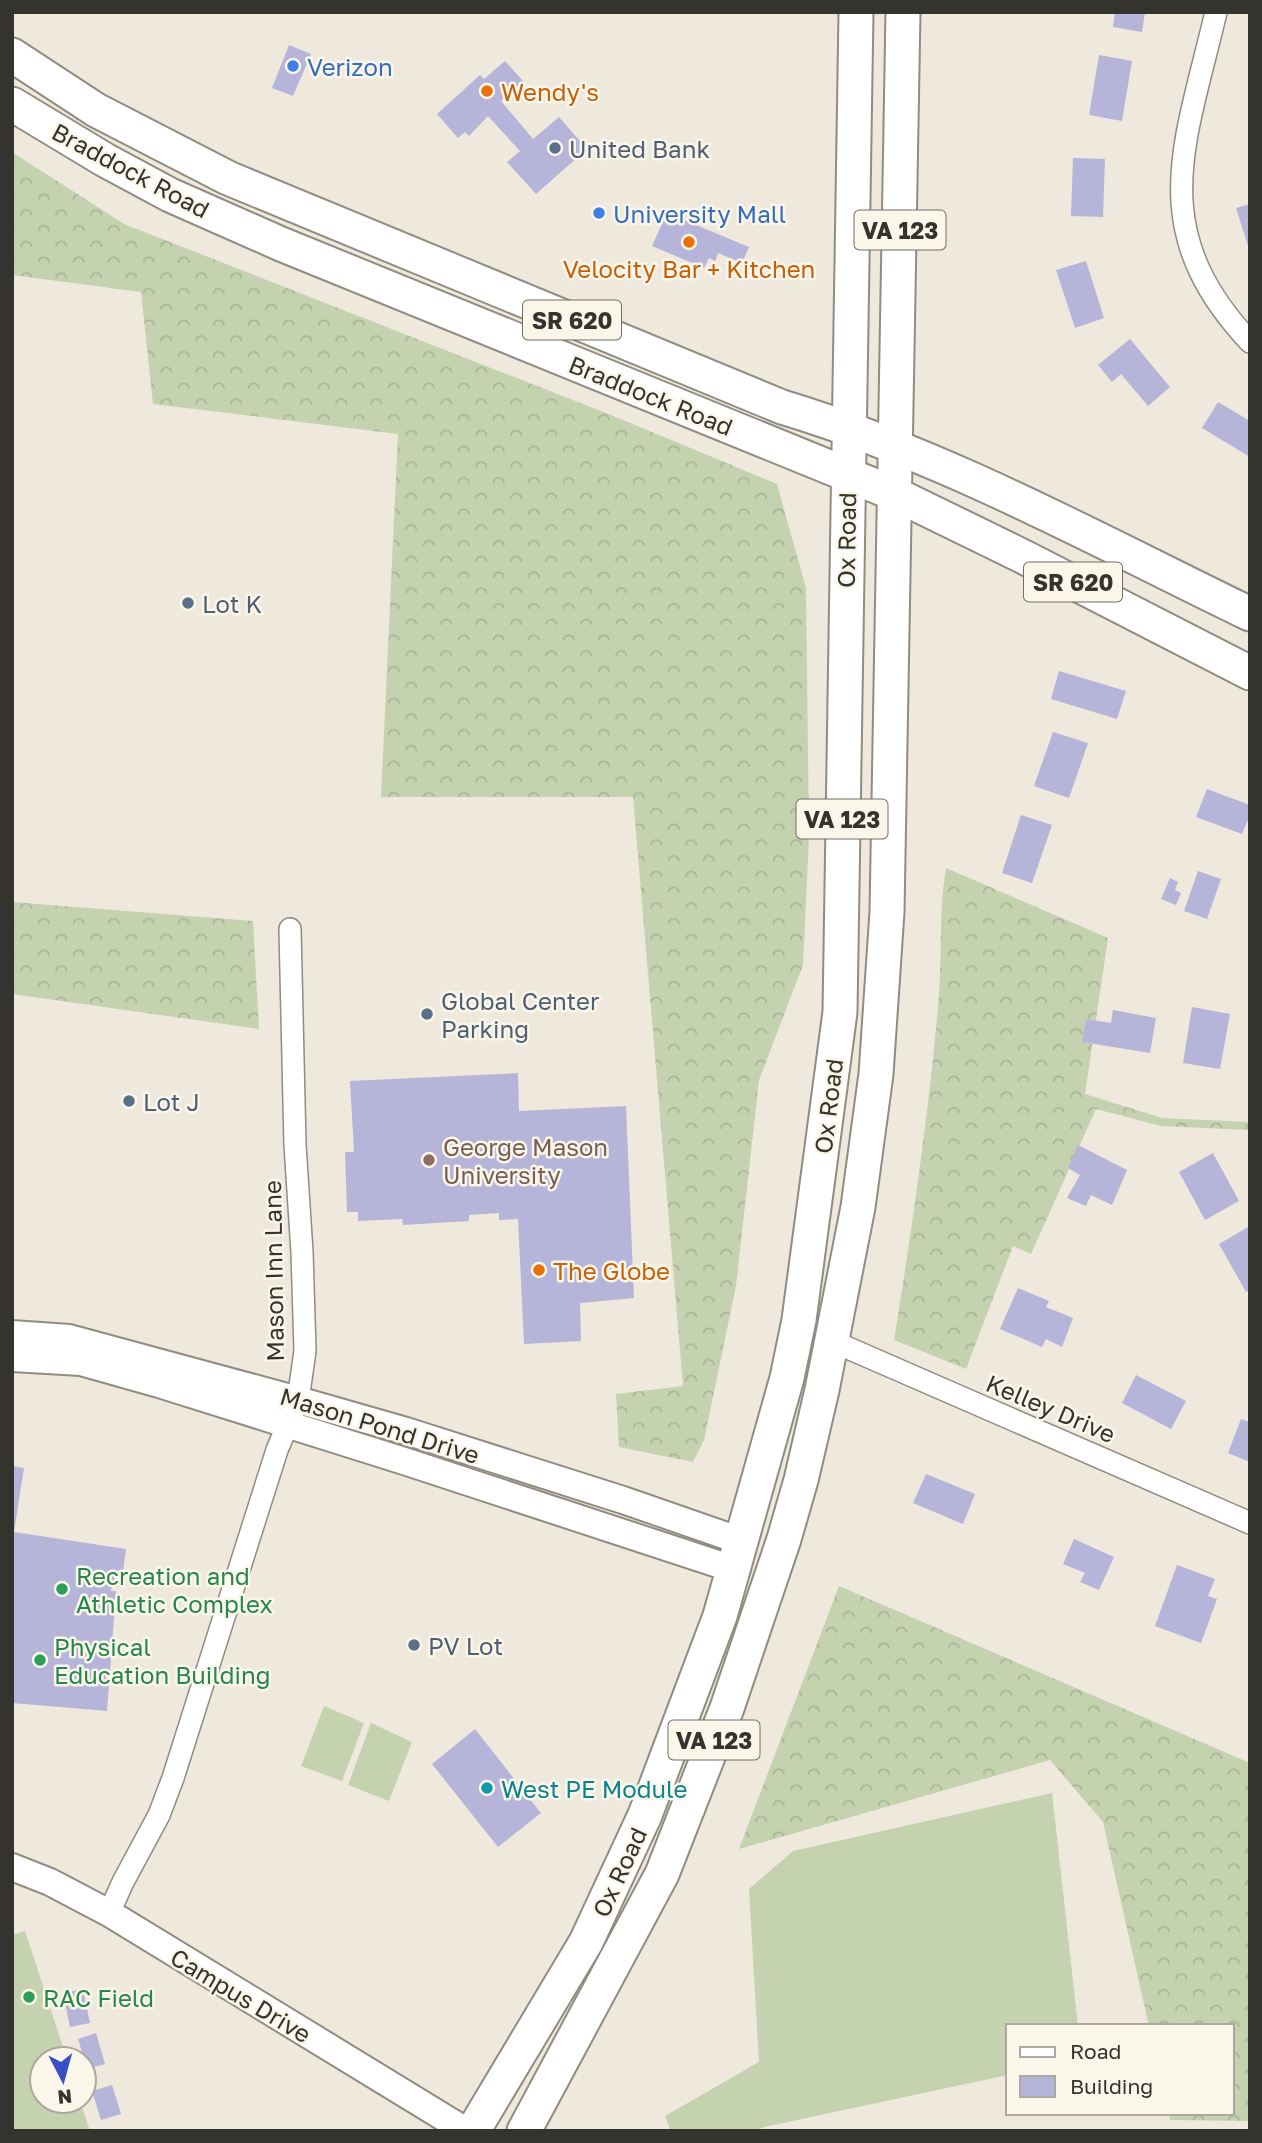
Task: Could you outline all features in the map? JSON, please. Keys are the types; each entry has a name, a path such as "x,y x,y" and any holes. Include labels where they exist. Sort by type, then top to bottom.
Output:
{"main road":[{"name":"Ox Road","path":"473,2131 586,1942 645,1815 720,1616 787,1378 799,1320 840,1012 856,12"},
{"name":"Ox Road","path":"529,2123 662,1874 727,1708 784,1539 807,1454 858,1207 876,1074 887,912 903,12"},
{"name":"Braddock Road","path":"12,55 96,110 228,178 782,407 969,478 1250,614"},
{"name":"Braddock Road","path":"12,104 105,160 170,195 281,244 895,494 1250,673"},
{"path":"787,1378 800,1362 832,1341 817,1321 811,1303 808,1248"}],"street":[{"path":"1216,12 1182,165 1181,196 1189,246 1200,277 1229,320 1250,342"},
{"name":"Mason Inn Lane","path":"109,1913 122,1882 159,1815 173,1778 293,1412 305,1351 304,1282 295,1145 290,929"},
{"name":"Mason Pond Drive","path":"12,1334 69,1338 293,1412"},
{"name":"Kelley Drive","path":"832,1341 1250,1523"},
{"name":"Mason Pond Drive","path":"12,1358 81,1363 293,1412 406,1431 623,1500 737,1555"},
{"name":"Campus Drive","path":"12,1867 50,1882 109,1913 466,2131"}],"green space":[{"path":"12,152 124,224 611,415 777,484 806,588 809,837 803,965 759,1080 736,1286 704,1440 693,1462 619,1447 616,1394 683,1386 633,797 381,797 398,434 153,404 141,292 12,275"},
{"path":"946,868 1108,938 1085,1094 1162,1118 1250,1122 1250,1130 1161,1126 1096,1109 1031,1254 1013,1246 966,1369 894,1340 929,1090 939,989"},
{"path":"12,902 253,921 259,1029 12,994"},
{"path":"839,1586 1250,1763 1250,2121 1170,2120 1169,2115 1234,2115 1234,2024 1149,2024 1103,1822 1050,1760 739,1849"},
{"path":"324,1706 364,1723 342,1781 301,1766"},
{"path":"371,1723 412,1742 389,1801 348,1785"},
{"path":"1052,1793 1078,2024 1006,2024 1006,2075 755,2131 671,2131 665,2116 759,2062 749,1889 793,1851"},
{"name":"RAC Field","path":"25,1931 62,2045 28,2045 28,2115 85,2115 90,2131 12,2131 12,1935"}],"building":[{"path":"1115,12 1145,12 1142,32 1113,27"},
{"name":"Verizon","path":"289,45 311,54 293,96 272,88"},
{"path":"1099,55 1132,61 1122,121 1089,115"},
{"path":"505,61 523,81 501,101 533,139 559,117 587,149 536,194 507,162 520,151 488,116 469,136 465,132 458,138 437,114 480,75 484,79"},
{"path":"1073,158 1105,159 1103,217 1071,216"},
{"path":"1250,204 1250,249 1249,249 1236,208"},
{"name":"Velocity Bar + Kitchen","path":"667,213 749,247 742,263 718,253 715,261 709,258 704,268 652,246"},
{"path":"1086,261 1104,318 1075,328 1056,270"},
{"path":"1130,339 1170,387 1148,406 1121,374 1112,382 1098,365"},
{"path":"1218,402 1250,421 1250,457 1202,428"},
{"path":"1059,671 1126,691 1117,719 1051,699"},
{"path":"1053,732 1088,743 1069,798 1034,786"},
{"path":"1207,789 1250,805 1250,815 1242,834 1196,817"},
{"path":"1021,815 1052,825 1032,883 1002,873"},
{"path":"1198,871 1221,879 1207,919 1184,911"},
{"path":"1170,878 1178,882 1175,890 1181,893 1176,905 1161,899"},
{"path":"1192,1007 1230,1014 1220,1069 1183,1063"},
{"path":"1113,1010 1156,1018 1150,1053 1082,1042 1086,1019 1111,1023"},
{"path":"518,1073 519,1111 626,1106 634,1298 580,1303 581,1341 524,1344 518,1219 499,1220 499,1213 469,1215 469,1221 403,1225 402,1219 358,1221 358,1212 347,1212 345,1152 354,1152 350,1081"},
{"path":"1078,1145 1127,1170 1112,1205 1091,1195 1086,1206 1067,1198 1080,1175 1068,1168"},
{"path":"1213,1153 1239,1201 1205,1220 1179,1172"},
{"path":"1250,1226 1250,1290 1246,1292 1219,1244"},
{"path":"1018,1288 1049,1301 1046,1307 1073,1318 1062,1347 1046,1339 1042,1347 1000,1329"},
{"path":"1136,1375 1186,1401 1171,1429 1122,1403"},
{"path":"1241,1419 1250,1422 1250,1462 1228,1453"},
{"name":"Recreation and Athletic Complex","path":"12,1466 24,1468 14,1532 126,1549 121,1587 112,1586 111,1591 116,1591 107,1711 12,1703"},
{"path":"926,1474 975,1494 963,1524 913,1503"},
{"path":"1074,1539 1114,1557 1099,1590 1080,1582 1085,1573 1063,1564"},
{"path":"1177,1565 1215,1579 1208,1596 1217,1599 1201,1643 1155,1626"},
{"name":"West PE Module","path":"475,1729 541,1813 498,1847 432,1764"},
{"path":"83,1989 90,2023 70,2027 63,1993"},
{"path":"96,2033 105,2064 98,2066 98,2045 80,2045 78,2039"},
{"path":"112,2085 121,2114 101,2120 98,2089"}],"place":[{"name":"Verizon","path":"293,66"},
{"name":"Wendy's","path":"487,91"},
{"name":"United Bank","path":"555,148"},
{"name":"University Mall","path":"599,213"},
{"name":"Velocity Bar + Kitchen","path":"689,242"},
{"name":"Lot K","path":"188,603"},
{"name":"Global Center Parking","path":"427,1014"},
{"name":"Lot J","path":"129,1101"},
{"name":"George Mason University","path":"429,1160"},
{"name":"The Globe","path":"539,1270"},
{"name":"Recreation and Athletic Complex","path":"62,1589"},
{"name":"PV Lot","path":"414,1645"},
{"name":"Physical Education Building","path":"40,1660"},
{"name":"West PE Module","path":"487,1788"},
{"name":"RAC Field","path":"29,1997"}]}
